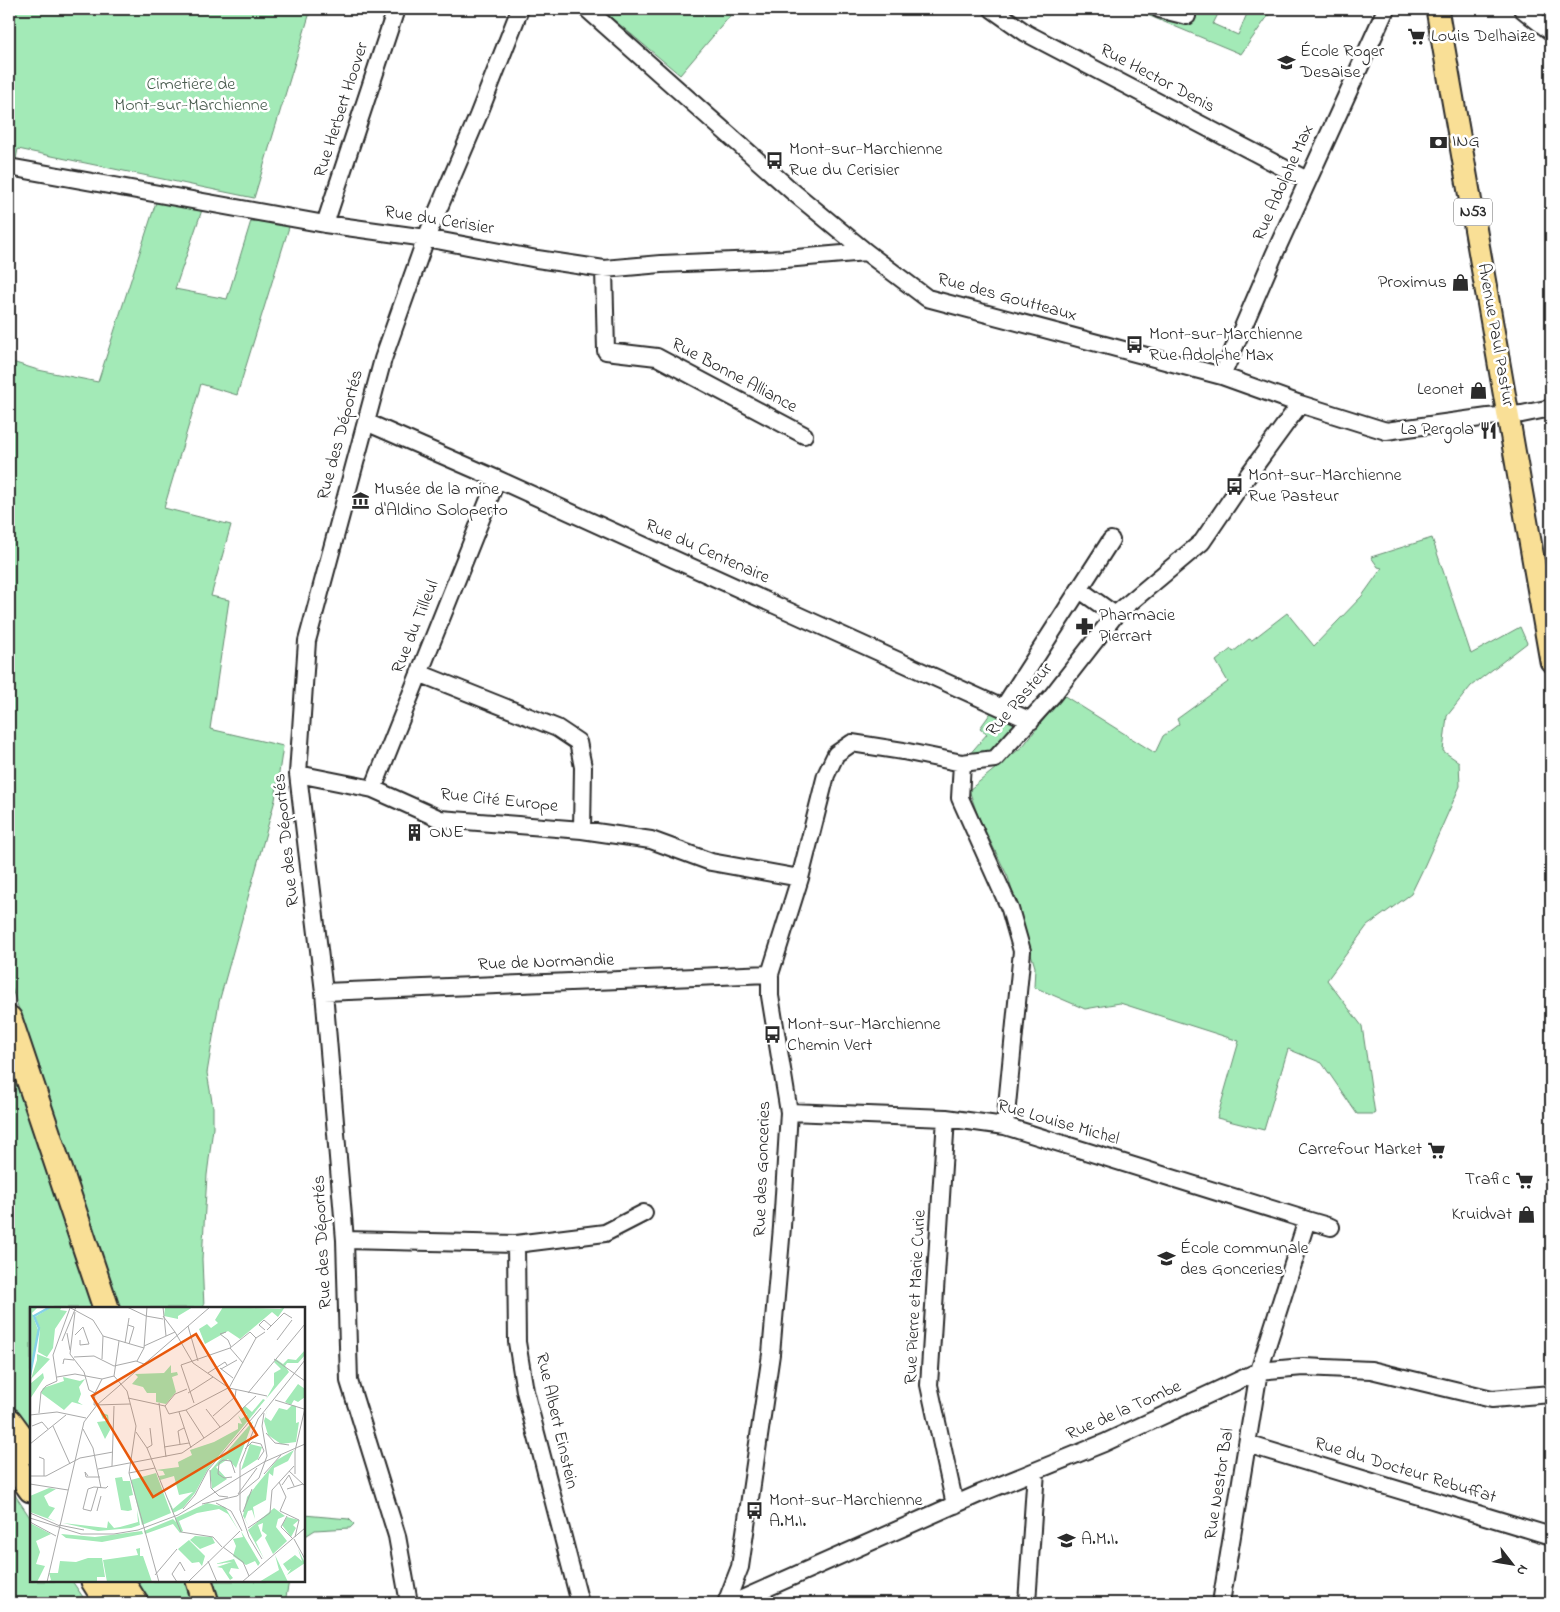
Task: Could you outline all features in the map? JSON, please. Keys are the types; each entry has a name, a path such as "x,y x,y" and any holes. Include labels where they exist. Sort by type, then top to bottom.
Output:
{"highway":[{"path":"9,1019 106,1307"},
{"path":"9,1421 30,1450"},
{"path":"9,1458 30,1488"},
{"path":"95,1582 108,1603"},
{"path":"122,1582 135,1603"},
{"path":"198,1582 206,1603"}],"main road":[{"name":"Avenue Paul Pastur","path":"1437,9 1551,661"}],"street":[{"name":"Rue Herbert Hoover","path":"325,224 396,9"},
{"name":"Rue des Déportés","path":"409,1603 396,1536 348,1381 344,1240 324,992 298,774 306,641 383,359 426,238 478,116 520,9"},
{"name":"Rue des Goutteaux","path":"588,9 792,191 866,252 927,298 1222,376 1300,404 1386,431 1522,414 1551,408"},
{"name":"Rue Hector Denis","path":"992,9 1026,33 1307,180"},
{"path":"1158,9 1187,16"},
{"name":"Rue Adolphe Max","path":"1222,376 1307,180 1386,9"},
{"path":"1522,9 1551,32"},
{"name":"Rue du Cerisier","path":"9,167 325,224 426,238 604,269 661,264 785,260 866,252"},
{"name":"Rue Bonne Alliance","path":"604,269 606,352 657,358 804,436"},
{"name":"Rue Pasteur","path":"962,763 995,759 1052,696 1115,615 1202,542 1300,404"},
{"name":"Rue du Centenaire","path":"366,422 497,479 1031,720"},
{"name":"Rue du Tilleul","path":"373,789 497,479"},
{"path":"1003,708 1111,540"},
{"path":"1080,590 1115,615"},
{"name":"Rue Cité Europe","path":"419,673 557,728 578,742 583,767 582,830"},
{"name":"Rue des Gonceries","path":"726,1603 740,1567 771,1354 782,1227 789,1112 770,996 770,974 800,878 826,775 836,754 852,742 962,763"},
{"path":"962,763 960,798 1010,908 1022,951 1005,1126"},
{"name":"Rue Cité Europe","path":"298,774 373,789 440,819 582,830 651,840 711,862 800,878"},
{"name":"Rue de Normandie","path":"324,992 770,974"},
{"name":"Rue Louise Michel","path":"789,1112 946,1118 1005,1126 1331,1227"},
{"name":"Rue Pierre et Marie Curie","path":"946,1118 929,1385 955,1505"},
{"path":"344,1240 516,1244 606,1233 644,1213"},
{"path":"1259,1371 1307,1220"},
{"name":"Rue Albert Einstein","path":"516,1244 517,1342 525,1391 580,1603"},
{"name":"Rue de la Tombe","path":"733,1603 955,1505 1104,1443 1259,1371 1304,1367 1371,1370 1492,1399 1551,1394"},
{"name":"Rue Nestor Bal","path":"1221,1603 1259,1371"},
{"name":"Rue du Docteur Rebuffat","path":"1247,1444 1551,1536"},
{"path":"1027,1603 1036,1471"}],"green space":[{"name":"Cimetière de Mont-sur-Marchienne","path":"9,9 311,9 254,198 18,149 16,159 9,158"},
{"path":"601,9 736,9 680,75"},
{"path":"1133,9 1194,9 1218,14 1213,24 1238,35 1249,9 1273,9 1241,54"},
{"path":"156,202 202,210 175,289 227,299 251,221 290,224 237,395 201,384 164,508 231,525 211,596 229,600 210,729 283,746 275,800 219,1002 207,1073 213,1107 213,1128 207,1175 202,1259 204,1307 120,1307 9,980 9,361 38,370 98,382"},
{"path":"1432,538 1471,654 1520,627 1527,643 1471,686 1447,716 1443,751 1459,762 1460,786 1423,869 1411,894 1367,926 1327,980 1362,1026 1375,1114 1357,1114 1322,1063 1288,1049 1264,1130 1217,1118 1239,1041 1120,1003 1085,1009 1034,987 1035,967 1008,877 978,816 969,790 1023,746 1063,695 1155,753 1163,736 1179,724 1177,719 1228,682 1216,661 1231,649 1233,652 1249,639 1252,640 1287,613 1314,646 1362,596 1382,568 1378,567 1371,557"},
{"path":"995,707 1022,722 985,757 968,756 987,734 980,728"},
{"path":"9,1051 98,1307 30,1307 30,1429 9,1400"},
{"path":"9,1486 30,1518 30,1582 73,1582 87,1603 9,1603"},
{"path":"305,1515 349,1519 354,1524 350,1528 315,1530 305,1536"},
{"path":"137,1582 192,1582 200,1603 150,1603"},
{"path":"213,1582 289,1582 286,1597 288,1603 221,1603"}],"place":[{"name":"Louis Delhaize","path":"1417,37"},
{"name":"École Roger Desaise","path":"1286,62"},
{"name":"ING","path":"1438,142"},
{"name":"Mont-sur-Marchienne Rue du Cerisier","path":"775,160"},
{"name":"Proximus","path":"1461,283"},
{"name":"Mont-sur-Marchienne Rue Adolphe Max","path":"1135,345"},
{"name":"Leonet","path":"1478,390"},
{"name":"La Pergola","path":"1488,430"},
{"name":"Mont-sur-Marchienne Rue Pasteur","path":"1234,486"},
{"name":"Musée de la mine d'Aldino Soloperto","path":"360,500"},
{"name":"Pharmacie Pierrart","path":"1085,626"},
{"name":"ONE","path":"415,833"},
{"name":"Mont-sur-Marchienne Chemin Vert","path":"773,1035"},
{"name":"Carrefour Market","path":"1436,1150"},
{"name":"Trafic","path":"1524,1180"},
{"name":"Kruidvat","path":"1526,1215"},
{"name":"École communale des Gonceries","path":"1166,1259"},
{"name":"Mont-sur-Marchienne A.M.I.","path":"755,1511"},
{"name":"A.M.I.","path":"1067,1540"}]}
